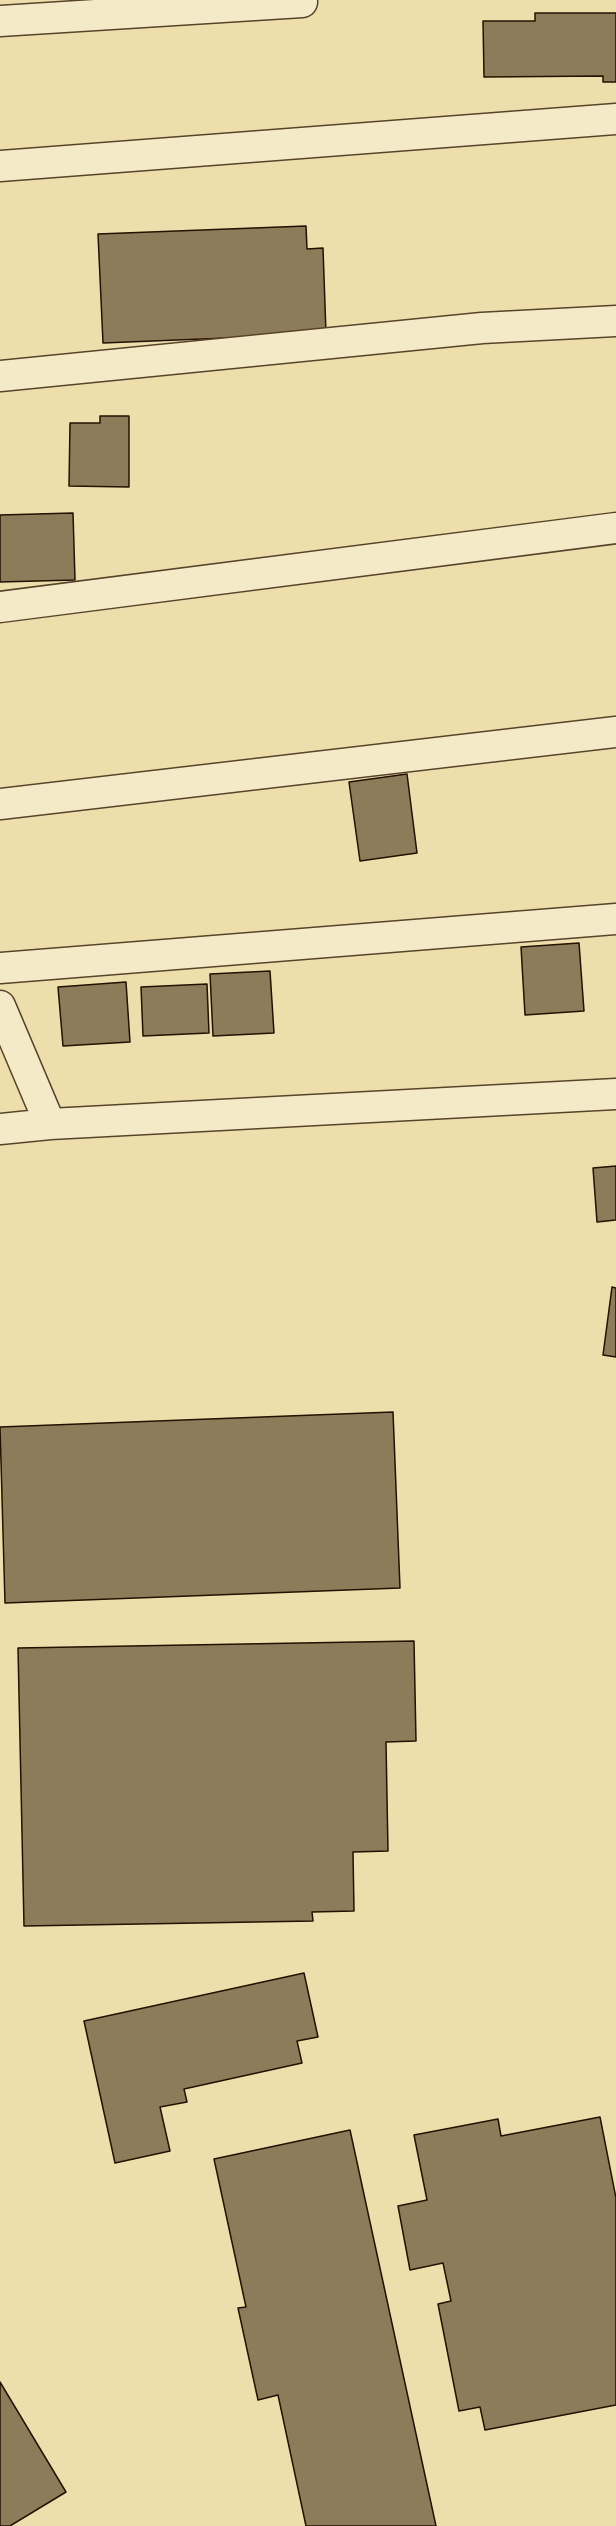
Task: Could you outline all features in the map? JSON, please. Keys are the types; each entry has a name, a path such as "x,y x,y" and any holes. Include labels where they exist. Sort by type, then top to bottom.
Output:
{"street":[{"path":"0,21 302,2"},
{"path":"0,166 616,119"},
{"path":"0,376 482,328 616,321"},
{"path":"0,607 616,528"},
{"path":"0,804 616,732"},
{"path":"0,968 616,919"},
{"path":"0,1006 50,1124"},
{"path":"0,1129 50,1124 616,1094"}],"building":[{"path":"535,13 616,13 616,82 603,82 603,76 484,77 483,21 535,21"},
{"path":"306,226 307,249 323,248 326,334 103,343 98,234"},
{"path":"100,416 129,416 129,487 69,486 70,423 100,423"},
{"path":"73,513 75,580 0,582 0,515"},
{"path":"407,774 417,853 360,861 349,782"},
{"path":"579,943 584,1011 525,1015 521,947"},
{"path":"270,971 274,1033 213,1036 210,974"},
{"path":"126,982 130,1042 63,1046 58,987"},
{"path":"207,984 209,1033 143,1036 141,987"},
{"path":"616,1166 616,1220 597,1222 593,1168"},
{"path":"612,1287 616,1288 616,1357 603,1355"},
{"path":"393,1412 400,1588 5,1603 0,1427"},
{"path":"414,1641 416,1741 386,1742 388,1851 353,1852 354,1911 312,1912 313,1921 24,1926 18,1648"},
{"path":"304,1973 318,2037 297,2041 302,2063 184,2089 187,2102 160,2107 170,2151 115,2163 84,2021"},
{"path":"600,2117 616,2198 616,2405 485,2430 480,2407 459,2411 438,2304 451,2301 443,2263 410,2270 398,2206 427,2200 414,2135 498,2119 501,2136"},
{"path":"350,2130 436,2526 306,2526 278,2395 258,2400 238,2308 246,2307 214,2159"},
{"path":"0,2382 66,2492 10,2526 0,2526"}]}
